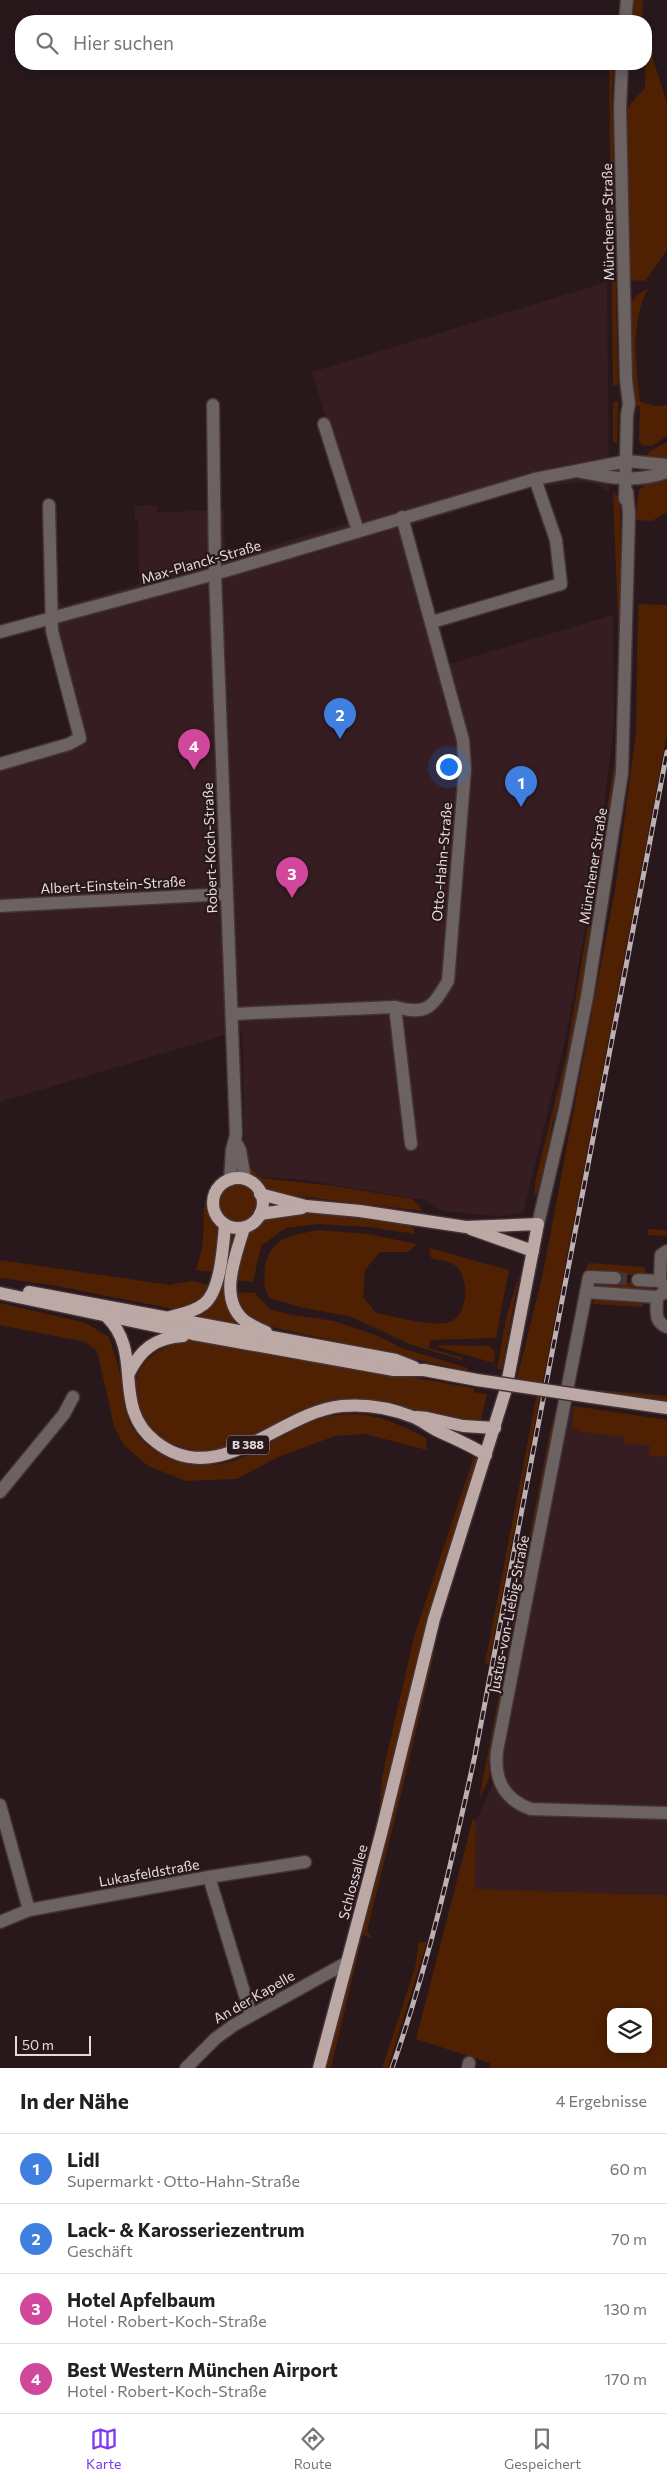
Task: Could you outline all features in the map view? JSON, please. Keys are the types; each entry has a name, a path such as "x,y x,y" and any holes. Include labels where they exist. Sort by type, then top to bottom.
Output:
{"main road":[{"path":"245,1179 256,1186 260,1194 262,1203 260,1214 251,1224 244,1228 225,1225 219,1220 213,1204 217,1189 230,1180 245,1179"},
{"path":"260,1194 306,1206 360,1211 466,1227 534,1251"},
{"path":"260,1214 306,1206"},
{"path":"466,1227 538,1224"},
{"name":"Schlossallee","path":"319,2068 434,1619 495,1428 511,1366 538,1224"},
{"path":"166,1318 194,1310 209,1299 216,1286 225,1225"},
{"path":"244,1228 230,1282 231,1302 245,1321 277,1338"},
{"path":"0,1287 396,1360 424,1370 477,1380 667,1408"},
{"path":"0,1293 193,1334 394,1370 424,1370"},
{"name":"B 388","path":"107,1317 122,1336 128,1373 128,1395 140,1424 151,1438 167,1449 190,1457 202,1458 230,1453 267,1436 297,1418 327,1408 356,1405 462,1426 495,1428"},
{"path":"128,1373 142,1351 154,1342 193,1334"},
{"name":"B 388","path":"414,1417 486,1456"}],"street":[{"path":"626,15 627,0"},
{"name":"Münchener Straße","path":"538,1224 565,1108 587,997 606,886 622,772 630,500 627,486 627,415 623,403 622,390 626,380 620,109 622,70"},
{"name":"Robert-Koch-Straße","path":"213,405 215,574 235,1141 232,1150 230,1180"},
{"path":"324,424 358,531"},
{"name":"Max-Planck-Straße","path":"0,632 215,574 535,479 627,461 667,465"},
{"name":"Max-Planck-Straße","path":"575,471 627,486 639,480 667,472"},
{"path":"432,622 561,584 556,540 535,479"},
{"path":"0,764 69,744 80,738 52,631 49,505"},
{"name":"Otto-Hahn-Straße","path":"232,1014 395,1007 416,1013 427,1008 438,998 448,981 465,768 463,740 402,517"},
{"name":"Albert-Einstein-Straße","path":"0,906 227,894"},
{"path":"395,1007 411,1144"},
{"name":"Robert-Koch-Straße","path":"235,1141 240,1150 245,1179"},
{"path":"667,1251 661,1255 663,1289 657,1319 660,1324 667,1327"},
{"name":"Justus-von-Liebig-Straße","path":"614,1278 589,1277 495,1767 498,1778 506,1793 514,1801 531,1809 667,1813"},
{"path":"638,1280 663,1289"},
{"path":"586,1292 663,1289"},
{"path":"0,1492 64,1414 73,1397"},
{"path":"0,1805 29,1910"},
{"name":"Lukasfeldstraße","path":"0,1922 29,1910 209,1877 306,1862"},
{"path":"209,1877 251,2015"},
{"name":"An der Kapelle","path":"186,2068 216,2038 251,2015 346,1964"}],"shaded area":[{"path":"632,0 643,0 642,15 631,15"},
{"path":"652,56 667,103 667,250 645,281 629,280 626,109 645,88 645,70 652,70"},
{"path":"609,70 614,70 612,92 618,385 613,385"},
{"path":"607,282 609,492 596,484 585,482 535,487 412,525 449,664 613,615 614,723 601,833 567,1032 523,1213 504,1216 439,1210 425,1200 297,1179 261,1177 250,1165 244,1142 243,1040 241,1030 0,1102 0,767 88,741 55,620 60,601 64,606 139,584 138,519 135,519 135,506 157,505 157,512 224,510 225,560 357,520 312,372"},
{"path":"648,288 642,301 637,329 636,358 640,402 656,406 667,405 667,436 652,446 642,445 639,441 640,406 636,406 636,402 632,402 629,305 637,295"},
{"path":"613,402 618,402 617,445 613,441"},
{"path":"667,442 667,462 646,457 650,451"},
{"path":"667,476 667,512 652,521 635,520 639,490 647,483"},
{"path":"613,491 619,498 620,507 622,609 618,771 590,956 559,1111 554,1118 548,1157 537,1194 534,1196 536,1178 566,1056 614,766 618,719 619,650"},
{"path":"638,604 667,605 667,734 489,1664 485,1663 537,1394 514,1390 543,1273 615,890 636,733"},
{"path":"244,1150 249,1165 261,1178 334,1186 413,1199 423,1211 272,1193 250,1171"},
{"path":"220,1175 222,1177 209,1192 208,1201 209,1211 219,1228 214,1272 196,1270 203,1243 206,1196 214,1181"},
{"path":"238,1185 245,1186 251,1190 255,1196 255,1210 251,1216 245,1220 238,1221 231,1220 225,1216 221,1210 220,1203 221,1196 225,1190 231,1186"},
{"path":"289,1213 318,1213 412,1226 415,1234 369,1227 318,1224 286,1228 261,1246 253,1282 236,1280 242,1249 251,1231 266,1220"},
{"path":"648,1229 667,1230 667,1236 648,1235"},
{"path":"320,1230 368,1234 417,1244 408,1252 380,1252 365,1270 363,1297 376,1313 404,1319 426,1323 445,1323 452,1321 462,1310 465,1286 460,1271 451,1263 431,1258 429,1248 509,1270 496,1338 430,1340 429,1348 463,1358 462,1360 409,1344 352,1317 300,1307 270,1298 265,1287 264,1277 267,1258 271,1250 284,1239"},
{"path":"229,1232 239,1233 225,1280 245,1329 193,1318 212,1304"},
{"path":"0,1260 169,1285 191,1281 210,1285 199,1299 173,1309 51,1285 0,1278"},
{"path":"589,1263 645,1267 645,1276 584,1272"},
{"path":"520,1270 502,1369 497,1369 506,1319"},
{"path":"597,1282 651,1284 654,1289 653,1292 597,1287"},
{"path":"235,1292 255,1293 270,1309 292,1315 334,1321 376,1335 401,1348 468,1368 468,1371 263,1325 245,1312"},
{"path":"596,1298 643,1300 643,1307 592,1304"},
{"path":"0,1303 86,1323 109,1337 121,1378 126,1410 131,1425 149,1447 173,1460 204,1465 226,1463 263,1448 298,1428 317,1420 352,1414 384,1419 426,1438 427,1450 365,1434 335,1436 278,1457 237,1479 186,1481 148,1466 123,1444 114,1426 97,1351 85,1342 0,1325"},
{"path":"193,1340 474,1388 474,1392 487,1394 480,1424 390,1405 343,1400 298,1412 247,1440 223,1449 210,1451 196,1450 171,1443 153,1430 140,1414 135,1395 137,1377 147,1360 165,1347"},
{"path":"439,1345 489,1346 495,1351 494,1363 438,1347"},
{"path":"598,1390 667,1396 667,1402 599,1392"},
{"path":"568,1406 667,1420 667,1895 474,1889 476,1821 493,1784"},
{"path":"574,1406 667,1420 667,1457 649,1456 650,1446 625,1443 625,1437 581,1432 572,1428"},
{"path":"556,1411 489,1755 489,1779 479,1799 550,1431"},
{"path":"475,1453 481,1455 441,1571 379,1817 382,1777 414,1637"},
{"path":"431,1649 435,1650 367,1931 372,1939 360,1933"},
{"path":"473,1818 476,1821 475,1889 667,1895 667,2068 490,2068 490,2063 416,2039"},
{"path":"361,1942 331,2068 327,2068 357,1945"},
{"path":"419,1942 427,1942 388,2068 382,2068 415,1968"}],"tunnel":[{"path":"615,1278 638,1280"}],"railway":[{"path":"392,2068 428,1952 475,1755 667,752"}],"place":[{"name":"Lack- & Karosseriezentrum","path":"340,739"},
{"name":"Best Western München Airport","path":"194,770"},
{"name":"Lidl","path":"521,807"},
{"name":"Hotel Apfelbaum","path":"292,898"}]}
